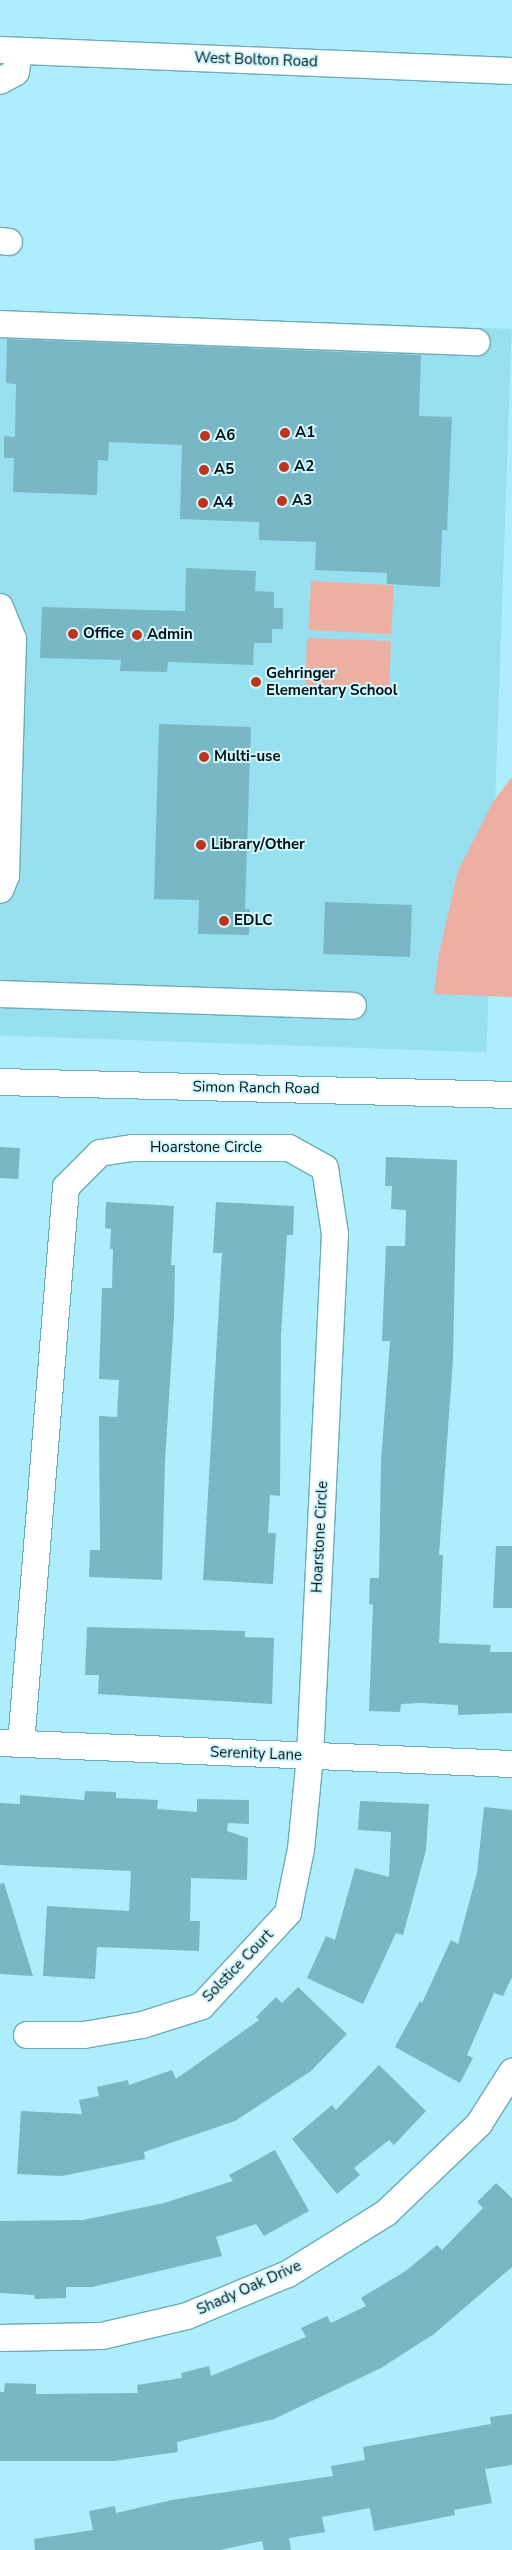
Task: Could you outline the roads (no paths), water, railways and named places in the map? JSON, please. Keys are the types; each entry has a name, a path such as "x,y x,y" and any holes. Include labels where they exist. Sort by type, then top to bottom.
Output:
{"street":[{"name":"West Bolton Road","path":"9,50 512,71"},
{"path":"0,81 16,72 9,50"},
{"path":"0,324 477,342"},
{"path":"0,607 13,639 6,876 0,890"},
{"path":"0,994 353,1006"},
{"name":"Simon Ranch Road","path":"0,1082 512,1095"},
{"name":"Hoarstone Circle","path":"11,1744 66,1187 100,1152 152,1148 289,1148 325,1168 335,1234 310,1756"},
{"name":"Serenity Lane","path":"11,1744 512,1764"},
{"name":"Solstice Court","path":"27,2035 84,2035 142,2025 202,2006 288,1913 301,1849 310,1756"},
{"name":"Shady Oak Drive","path":"0,2338 102,2336 187,2316 288,2274 386,2213 479,2124 512,2072"}],"place":[{"name":"A1","path":"285,433"},
{"name":"A6","path":"205,436"},
{"name":"A2","path":"284,467"},
{"name":"A5","path":"204,470"},
{"name":"A3","path":"282,501"},
{"name":"A4","path":"203,503"},
{"name":"Office","path":"73,634"},
{"name":"Admin","path":"137,635"},
{"name":"Gehringer Elementary School","path":"256,682"},
{"name":"Multi-use","path":"204,757"},
{"name":"Library/Other","path":"201,845"},
{"name":"EDLC","path":"224,921"}]}
